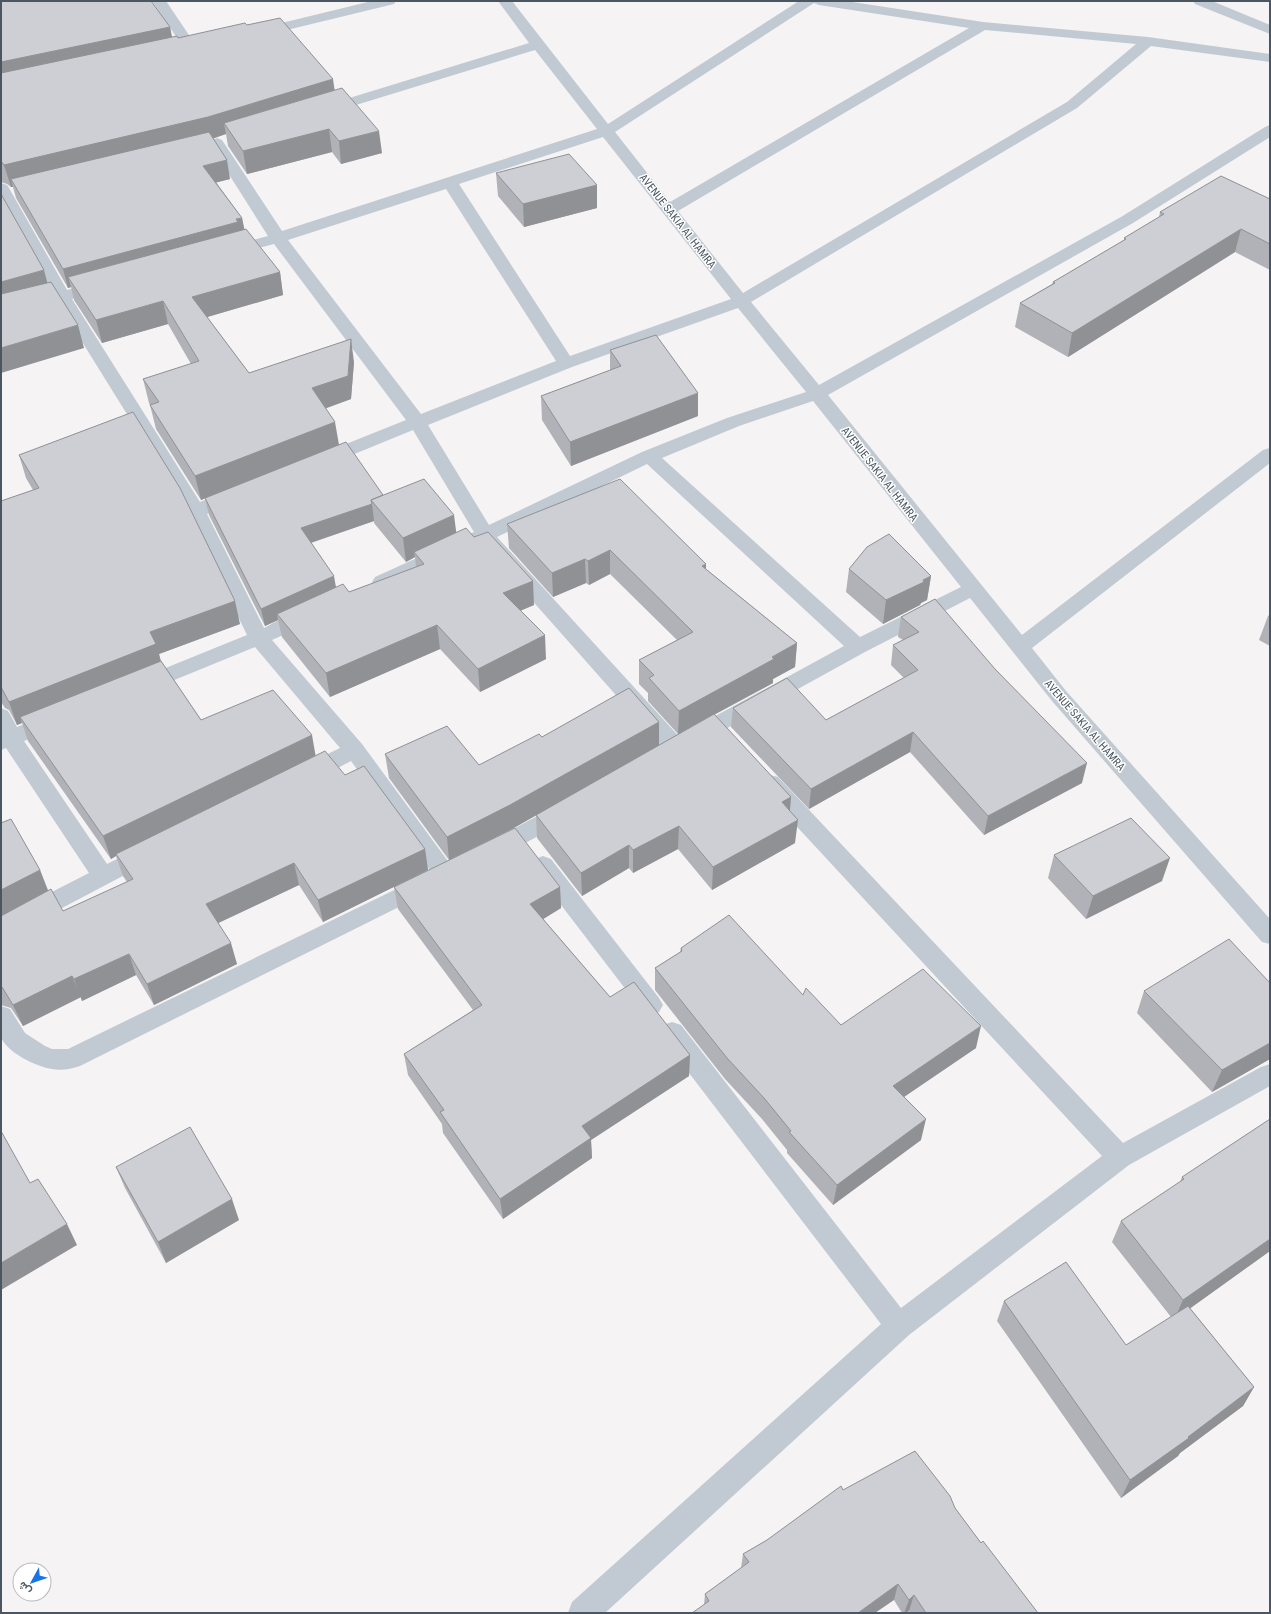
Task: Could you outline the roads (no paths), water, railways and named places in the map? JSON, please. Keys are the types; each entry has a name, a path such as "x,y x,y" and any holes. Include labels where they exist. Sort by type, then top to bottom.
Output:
{"street":[{"path":"159,1 192,50"},
{"path":"245,36 389,1"},
{"name":"AVENUE SAKIA AL HAMRA","path":"505,1 538,45 741,301 1058,696 1270,935"},
{"path":"216,254 278,238 607,131 808,1"},
{"path":"819,1 983,26 1148,41 1270,58"},
{"path":"1200,1 1270,30"},
{"path":"669,209 983,26"},
{"path":"307,467 566,363 741,301 1072,105 1148,41"},
{"path":"308,115 538,45"},
{"path":"177,53 207,46"},
{"path":"365,590 485,535 649,456 733,422 817,394 1127,220 1270,130"},
{"path":"217,142 278,238 418,422 485,535 676,748"},
{"path":"450,183 566,363"},
{"path":"7,192 62,296 196,511 259,638 354,750 445,874"},
{"path":"1,312 116,282"},
{"path":"1020,647 1270,454"},
{"path":"649,456 858,647"},
{"path":"196,511 248,490"},
{"path":"656,760 715,725 858,647 972,589"},
{"path":"127,691 259,638 322,609"},
{"path":"6,740 69,715"},
{"path":"1,716 6,740 102,876"},
{"path":"715,725 731,742"},
{"path":"284,785 354,750"},
{"path":"753,765 1120,1157"},
{"path":"1,1016 16,1040 31,1050 52,1059 71,1059 472,861 582,802"},
{"path":"521,836 899,1326"},
{"path":"1,929 165,844"},
{"path":"583,1613 899,1326 1120,1157 1270,1074"}]}
